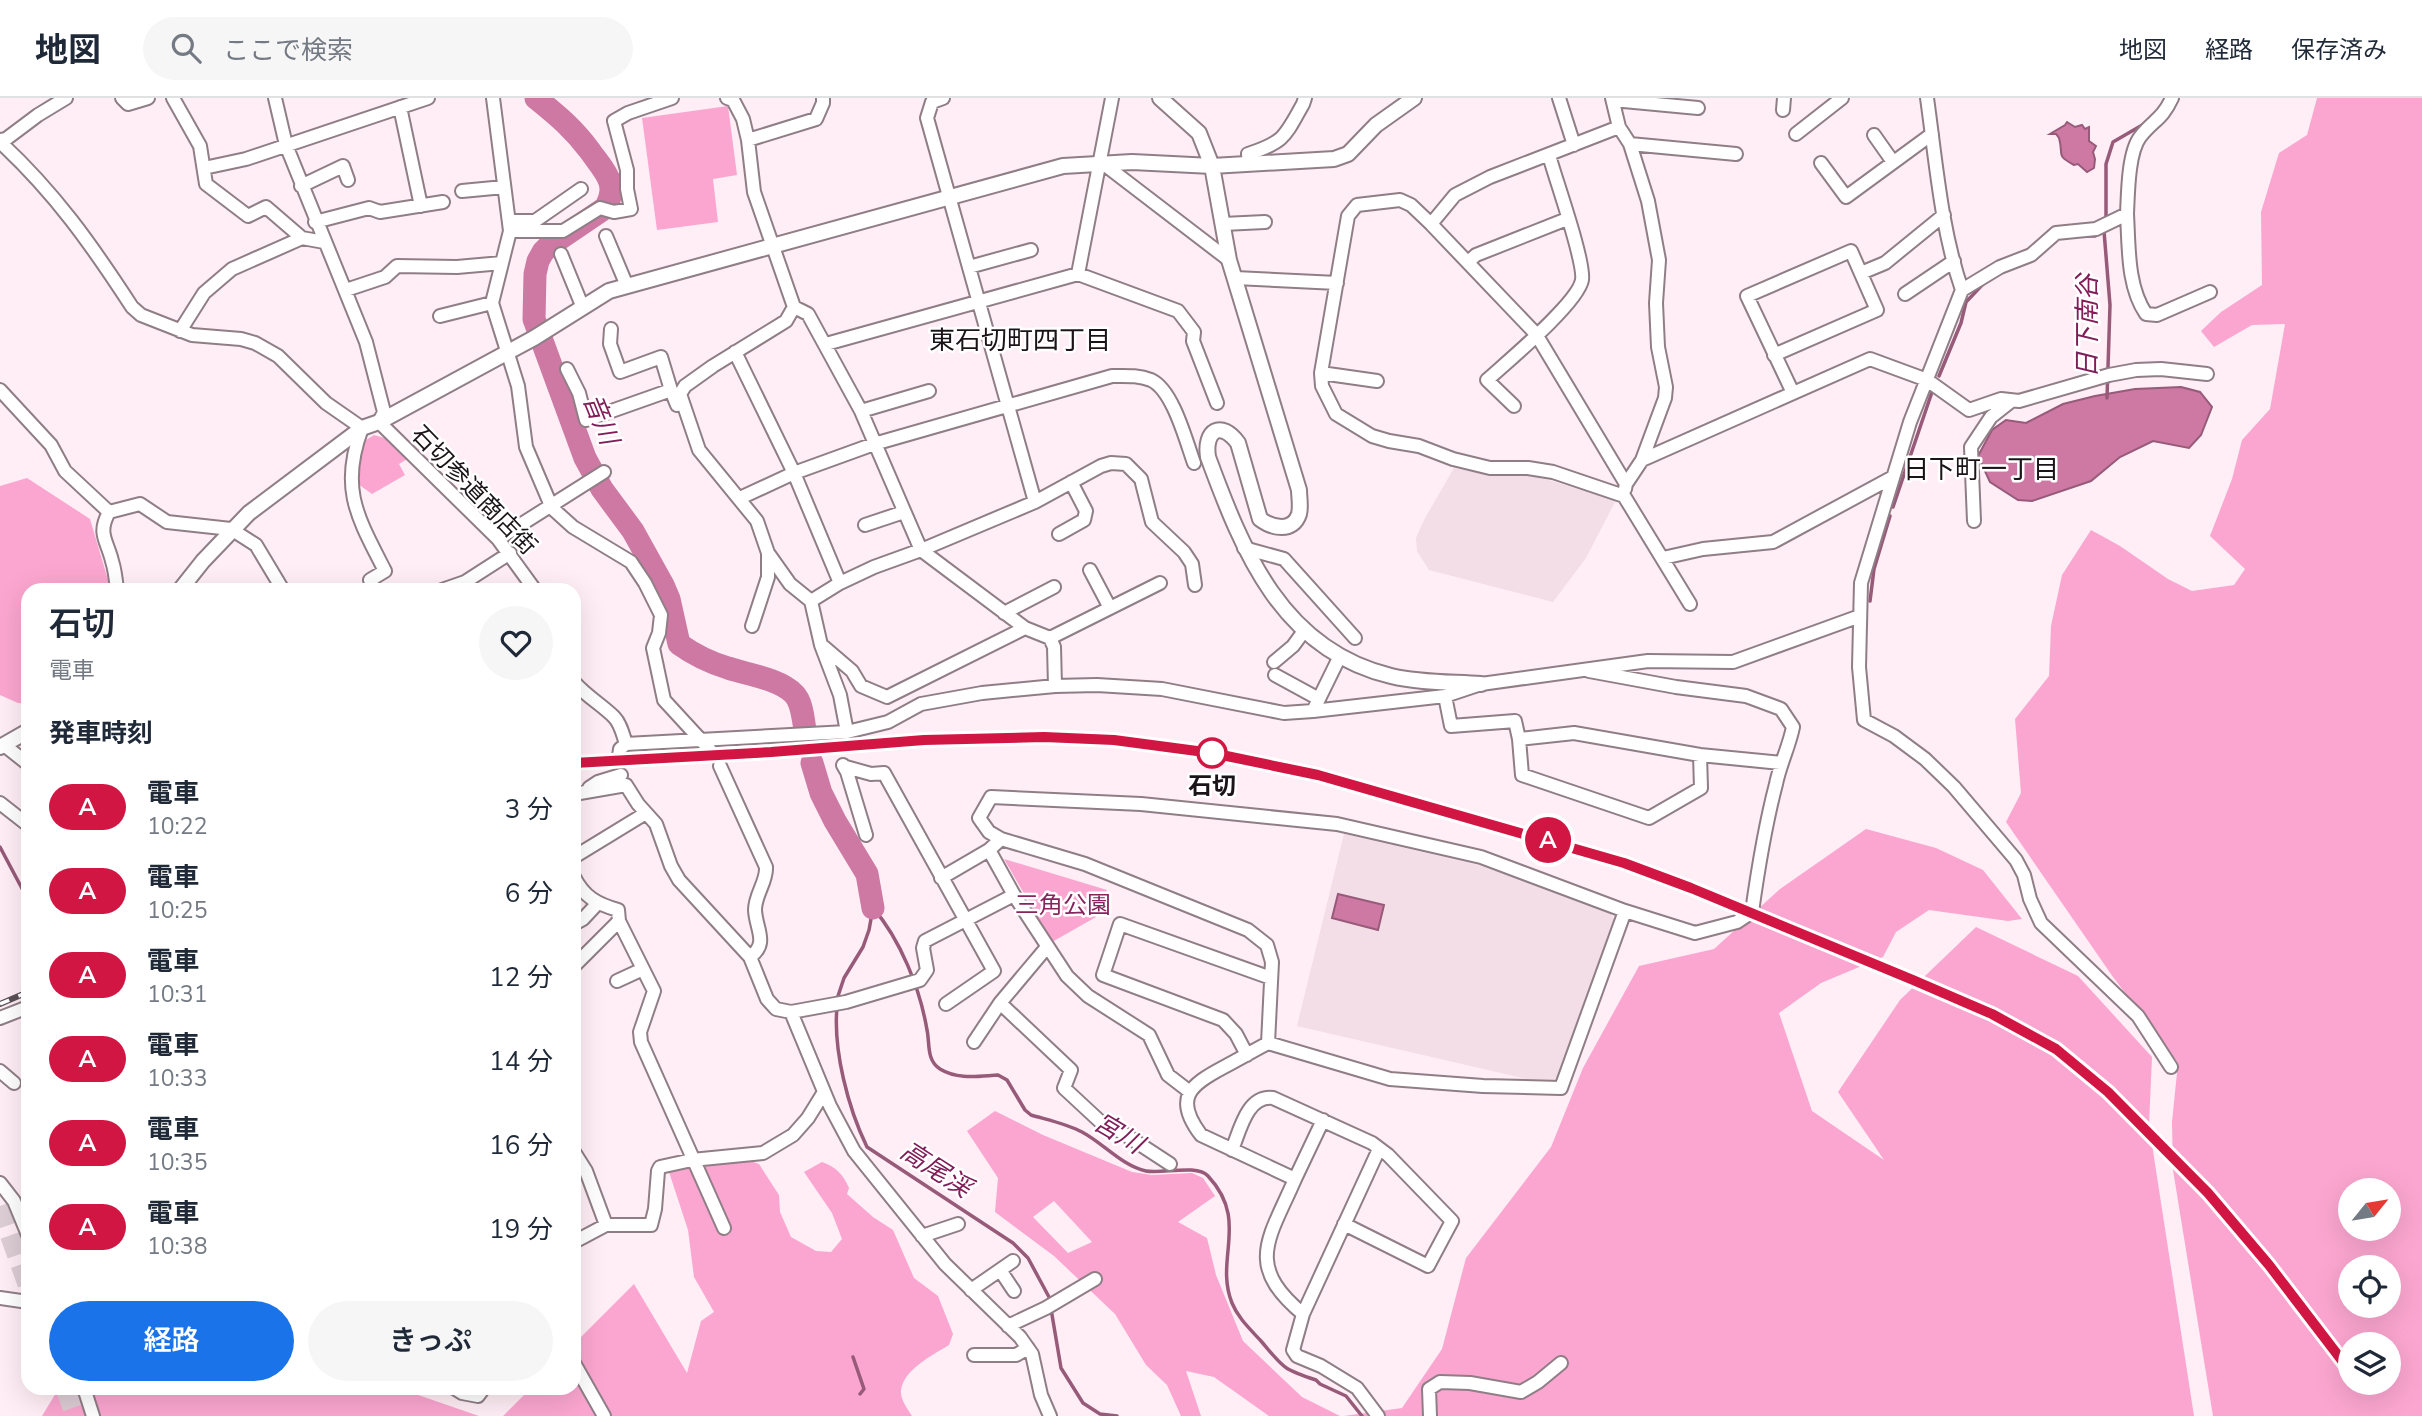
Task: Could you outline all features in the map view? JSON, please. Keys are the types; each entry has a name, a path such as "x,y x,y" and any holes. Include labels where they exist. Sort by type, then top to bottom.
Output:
{"street":[{"path":"66,98 0,141 72,218 132,307 141,316 192,335 241,339 255,343 291,366 326,403 362,428"},
{"path":"121,98 128,104 148,98"},
{"path":"173,98 200,146 206,184 248,216 266,207 302,238 324,242"},
{"path":"275,98 286,145 301,186 366,342 384,412 379,422"},
{"path":"204,168 246,159 428,98"},
{"path":"493,98 509,226 492,303 522,407 524,439 550,506 573,527 631,562 645,583 661,615 659,633 653,648 664,700 706,746"},
{"path":"509,226 563,231 600,208 614,212 631,209 627,170 614,121 628,113 672,98"},
{"path":"727,98 733,100 743,119 754,192 794,307 808,314 826,344 861,411 921,550 1025,628 1050,638 1054,647 1055,686"},
{"path":"748,140 816,119 823,103 822,98"},
{"path":"943,98 932,102 927,118 1035,502"},
{"path":"1078,274 1112,98"},
{"path":"1160,98 1199,133 1212,166 1229,260 1299,490 1298,516 1292,524 1270,527 1260,519 1254,504 1238,443 1231,433 1223,430 1207,437 1208,457 1244,548 1262,580 1304,631 1339,657 1392,676 1482,684"},
{"path":"1249,164 1248,155 1271,147 1283,139 1304,98"},
{"path":"186,583 231,529 277,489 362,428 379,422 508,353 609,291 1063,166 1132,162 1212,166 1334,159 1348,153 1376,125 1414,98"},
{"path":"1559,98 1574,145"},
{"path":"1796,134 1842,98"},
{"path":"1927,98 1944,215 1962,290 1910,422 1861,583 1859,667 1864,720 1894,736 1925,759 1954,787 2016,860 2041,923 2138,1016 2171,1067"},
{"path":"2172,98 2166,113 2138,140 2128,187 2127,214 2134,287 2146,314 2157,315 2210,292"},
{"path":"1625,490 1643,460 1665,398 1666,387 1658,347 1656,303 1659,260 1648,201 1630,144 1619,127 1612,99 1698,108"},
{"path":"400,107 421,206"},
{"path":"1431,224 1455,195 1490,177 1619,127"},
{"path":"1821,163 1846,197 1931,134"},
{"path":"1874,135 1893,162"},
{"path":"1630,144 1736,154"},
{"path":"1514,406 1487,380 1566,304 1582,282 1549,155"},
{"path":"1101,165 1229,260"},
{"path":"301,186 343,166 348,180"},
{"path":"462,191 504,187"},
{"path":"509,226 535,221 581,189"},
{"path":"1625,490 1553,472 1528,468 1490,468 1419,446 1389,442 1372,436 1336,414 1322,386 1321,373 1348,216 1357,205 1400,200 1411,205 1536,334 1625,490 1663,558 1690,604"},
{"path":"315,222 369,208 380,212 443,202"},
{"path":"1962,290 2000,267 2031,255 2056,233 2096,229 2127,214"},
{"path":"1861,274 1885,262 1944,215"},
{"path":"1468,262 1476,254 1567,219"},
{"path":"1223,224 1265,222"},
{"path":"606,236 627,286"},
{"path":"180,331 204,293 232,269 302,238"},
{"path":"969,267 1031,250"},
{"path":"1774,355 1877,310 1852,251 1747,296 1774,355 1793,393"},
{"path":"561,254 583,308"},
{"path":"1905,294 1954,261"},
{"path":"345,289 385,277 397,266 457,267 502,263"},
{"path":"826,344 1078,274 1178,311 1194,332 1193,341 1217,403"},
{"path":"1235,278 1337,284"},
{"path":"440,316 492,303"},
{"path":"794,307 786,321 685,386 680,394 699,450 757,521 768,553 790,583 811,601 821,645 840,695 848,732"},
{"path":"611,329 610,344 620,372 661,357 677,405 682,402"},
{"path":"735,352 794,473 841,583"},
{"path":"1643,460 1870,359 1927,380 1969,410 2001,399 2010,402"},
{"path":"567,369 579,393 586,421 671,390"},
{"path":"1974,521 1970,447 1991,417 2010,402 2107,376 2161,369 2207,374"},
{"path":"1321,373 1377,380"},
{"path":"740,498 794,473 874,444 1112,376 1136,376 1164,388 1194,463"},
{"path":"0,390 51,445 65,471 108,512"},
{"path":"861,411 929,391"},
{"name":"石切参道商店街","path":"379,422 498,539 530,583"},
{"path":"362,428 356,444 351,486 361,523 385,571 370,580 372,583"},
{"path":"811,601 874,567 1035,502 1111,463 1126,464 1135,470 1147,494 1152,522 1184,552 1192,564 1195,585"},
{"path":"498,539 604,472"},
{"path":"1663,558 1703,549 1773,541 1893,477"},
{"path":"1059,534 1084,520 1086,511 1071,482"},
{"path":"108,512 140,504 167,522 231,529 256,545 279,583"},
{"path":"108,512 102,535 112,560 116,583"},
{"path":"865,525 904,512"},
{"path":"1244,548 1284,559 1355,638"},
{"path":"752,626 768,577 768,553"},
{"path":"462,583 510,554"},
{"path":"1090,570 1110,608"},
{"path":"1050,638 1160,583"},
{"path":"1004,613 1054,587"},
{"path":"581,689 620,725 623,750 706,746 848,732 888,722 921,704 982,693 1055,686 1097,685 1163,689 1284,713 1313,711 1445,696 1482,684 1648,661 1733,662 1860,616"},
{"path":"821,645 852,671 861,686 887,697 1025,628"},
{"path":"1304,631 1275,668 1319,699"},
{"path":"1313,711 1339,657"},
{"path":"1268,1044 1272,962 1267,945 1248,930 1085,864 1001,839 989,832 979,818 991,797 1141,804 1337,824 1481,857 1625,911 1695,933 1737,922 1752,912 1766,824 1793,727 1782,709 1746,696 1676,687 1589,671"},
{"path":"1445,696 1451,726 1515,721 1522,775 1649,818 1701,788 1700,755"},
{"path":"1519,740 1574,733 1700,755 1781,763"},
{"path":"21,735 2,746 21,759"},
{"path":"720,766 766,867 766,878 757,893 755,909 761,943 759,950 750,957"},
{"path":"866,835 844,766 871,774 884,773 994,971 946,1004"},
{"path":"581,792 598,782 621,775"},
{"path":"581,793 626,785 656,824 679,880 750,957 767,999 776,1009 791,1012 846,1002 920,980 927,971 922,948 926,941 1014,895"},
{"path":"0,803 21,820"},
{"path":"581,853 646,813"},
{"path":"941,878 989,850 1001,839"},
{"path":"989,850 1014,895 1067,976 1088,996 1149,1035 1168,1075 1189,1092"},
{"path":"581,888 597,904 618,910 620,920 654,991 640,1032 641,1042 724,1228"},
{"path":"581,920 597,904"},
{"path":"1295,1179 1200,1135 1187,1112 1189,1092 1199,1081 1268,1044 1390,1079 1483,1086 1561,1088 1625,911"},
{"path":"581,960 620,920"},
{"path":"1247,1055 1236,1034 1223,1020 1103,975 1120,924 1271,978"},
{"path":"974,1042 1000,1003 1047,947"},
{"path":"617,981 643,969"},
{"path":"1000,1003 1071,1070 1064,1088 1106,1127 1118,1130 1170,1164"},
{"path":"0,1018 21,1010"},
{"path":"791,1012 824,1092 855,1151 945,1264 1028,1348 1050,1416"},
{"path":"0,1071 14,1083"},
{"path":"581,1238 606,1224 651,1225 660,1167 692,1160 763,1153 793,1135 808,1118 824,1092"},
{"path":"1231,1150 1253,1104 1265,1097 1273,1098 1372,1143 1388,1155 1452,1221 1428,1266 1344,1224"},
{"path":"1303,1314 1287,1301 1275,1286 1266,1262 1273,1229 1323,1120"},
{"path":"1378,1416 1357,1388 1321,1366 1297,1356 1293,1350 1303,1314 1379,1149"},
{"path":"581,1163 606,1224"},
{"path":"0,1183 14,1201 21,1218"},
{"path":"922,1236 958,1224"},
{"path":"971,1290 1013,1261"},
{"path":"1000,1270 1014,1291"},
{"path":"1008,1326 1046,1308 1095,1279"},
{"path":"0,1298 21,1296"},
{"path":"974,1355 1016,1355 1028,1348"},
{"path":"1430,1416 1429,1389 1440,1382 1471,1383 1521,1392 1561,1363"},
{"path":"581,1375 604,1416"},
{"path":"87,1395 93,1416"}],"shaded area":[{"path":"2067,122 2075,127 2089,127 2089,141 2096,146 2093,152 2094,168 2087,172 2078,164 2074,165 2064,159 2059,138 2056,134 2050,134"},
{"path":"2181,387 2200,392 2212,407 2201,435 2189,448 2153,441 2120,457 2091,481 2032,501 2018,500 1990,482 1978,456 1992,430 2006,420 2026,423 2063,404 2095,396 2135,389"},
{"path":"1454,468 1490,475 1528,474 1616,500 1586,558 1553,602 1429,570 1417,551 1416,538"},
{"path":"1344,834 1478,865 1608,910 1614,919 1558,1078 1545,1083 1297,1026"},
{"path":"1338,894 1384,905 1378,930 1332,918"}],"green space":[{"path":"2317,98 2422,98 2422,1416 2213,1416 2173,1170 2172,1122 2178,1063 2113,977 2006,822 2021,793 2015,719 2049,676 2051,626 2062,575 2091,530 2168,579 2192,591 2234,585 2245,569 2210,536 2232,479 2242,440 2270,409 2285,324 2252,325 2214,347 2201,331 2221,312 2262,285 2261,212 2279,153 2307,135"},
{"path":"728,106 737,175 713,179 718,222 657,230 642,118"},
{"path":"374,435 388,439 409,458 399,464 405,475 372,494 358,484 357,465 361,443"},
{"path":"27,478 90,519 109,583 21,583 21,703 0,695 0,486"},
{"path":"1866,829 1936,848 1983,870 2022,919 2008,921 1929,910 1896,932 1883,957 1821,983 1779,1013 1812,1111 1884,1160 1838,1092 1900,1000 1976,927 2078,976 2152,1057 2149,1125 2194,1416 1344,1416 1402,1408 1442,1349 1466,1258 1551,1147 1583,1068 1639,966 1714,949 1780,889"},
{"name":"三角公園","path":"1004,859 1107,890 1096,917 1052,942"},
{"path":"995,1111 1043,1135 1132,1172 1152,1175 1192,1173 1203,1178 1215,1196 1178,1222 1207,1238 1216,1275 1243,1341 1302,1397 1340,1416 1269,1416 1214,1377 1186,1371 1201,1416 1181,1416 1167,1385 1146,1365 1115,1314 1054,1256 995,1212 998,1178 967,1131","holes":["1054,1201 1092,1242 1068,1253 1033,1217"]},
{"path":"745,1159 759,1164 779,1195 780,1212 791,1237 816,1251 831,1252 842,1239 832,1213 804,1172 822,1162 842,1175 849,1188 847,1194 893,1230 914,1278 938,1296 953,1334 949,1345 920,1363 903,1382 902,1397 912,1416 503,1416 524,1395 581,1395 581,1337 634,1284 687,1373 701,1321 714,1312 694,1277 688,1230 669,1172 696,1164"},
{"path":"55,1395 418,1395 479,1416 42,1416"}],"waterway":[{"name":"音川","path":"536,98 590,151 605,171 611,185 605,208 549,246 538,261 535,274 534,319 585,458 602,489 633,531 663,585 669,599 679,644 715,664 772,681 788,689 799,701 805,730"},
{"name":"日下南谷","path":"2106,219 2106,164 2113,142 2144,124"},
{"name":"日下南谷","path":"2080,236 2095,236 2104,231 2110,305 2107,398"},
{"path":"1939,376 1961,323 1966,302 1985,282"},
{"path":"1893,507 1932,392"},
{"path":"1870,601 1874,569 1890,516"},
{"name":"音川","path":"812,763 821,793 867,874 873,908"},
{"path":"0,847 21,887"},
{"name":"宮川","path":"873,908 892,934 908,965 919,998 932,1061 940,1069 961,1076 998,1075 1007,1080 1025,1110 1031,1115 1082,1132 1137,1168 1153,1172 1196,1171 1208,1176 1227,1208 1228,1286 1238,1314 1284,1366 1346,1396 1362,1416"},
{"name":"高尾渓","path":"837,999 844,978 863,947 873,908"},
{"name":"高尾渓","path":"837,1007 837,1042 843,1079 867,1147 1013,1243 1028,1258 1049,1297 1061,1368 1083,1403 1100,1414 1117,1416"},
{"path":"853,1357 864,1389 860,1394"}],"tunnel":[{"path":"0,1206 21,1264"},
{"path":"68,1395 76,1416"}],"railway":[{"path":"581,763 984,739 1069,738 1150,743 1227,755 1342,782 1556,842 1691,888"},
{"path":"0,1004 21,995"}],"train":[{"name":"A","path":"581,763 924,740 1044,737 1114,740 1212,753 1340,780 1624,863 1691,888 1992,1014 2056,1049 2108,1092 2208,1193 2269,1265 2338,1355"}],"place":[{"name":"石切","path":"1212,753"}],"district":[{"name":"東石切町四丁目","path":"1020,340"},
{"name":"日下町一丁目","path":"1981,469"}]}
